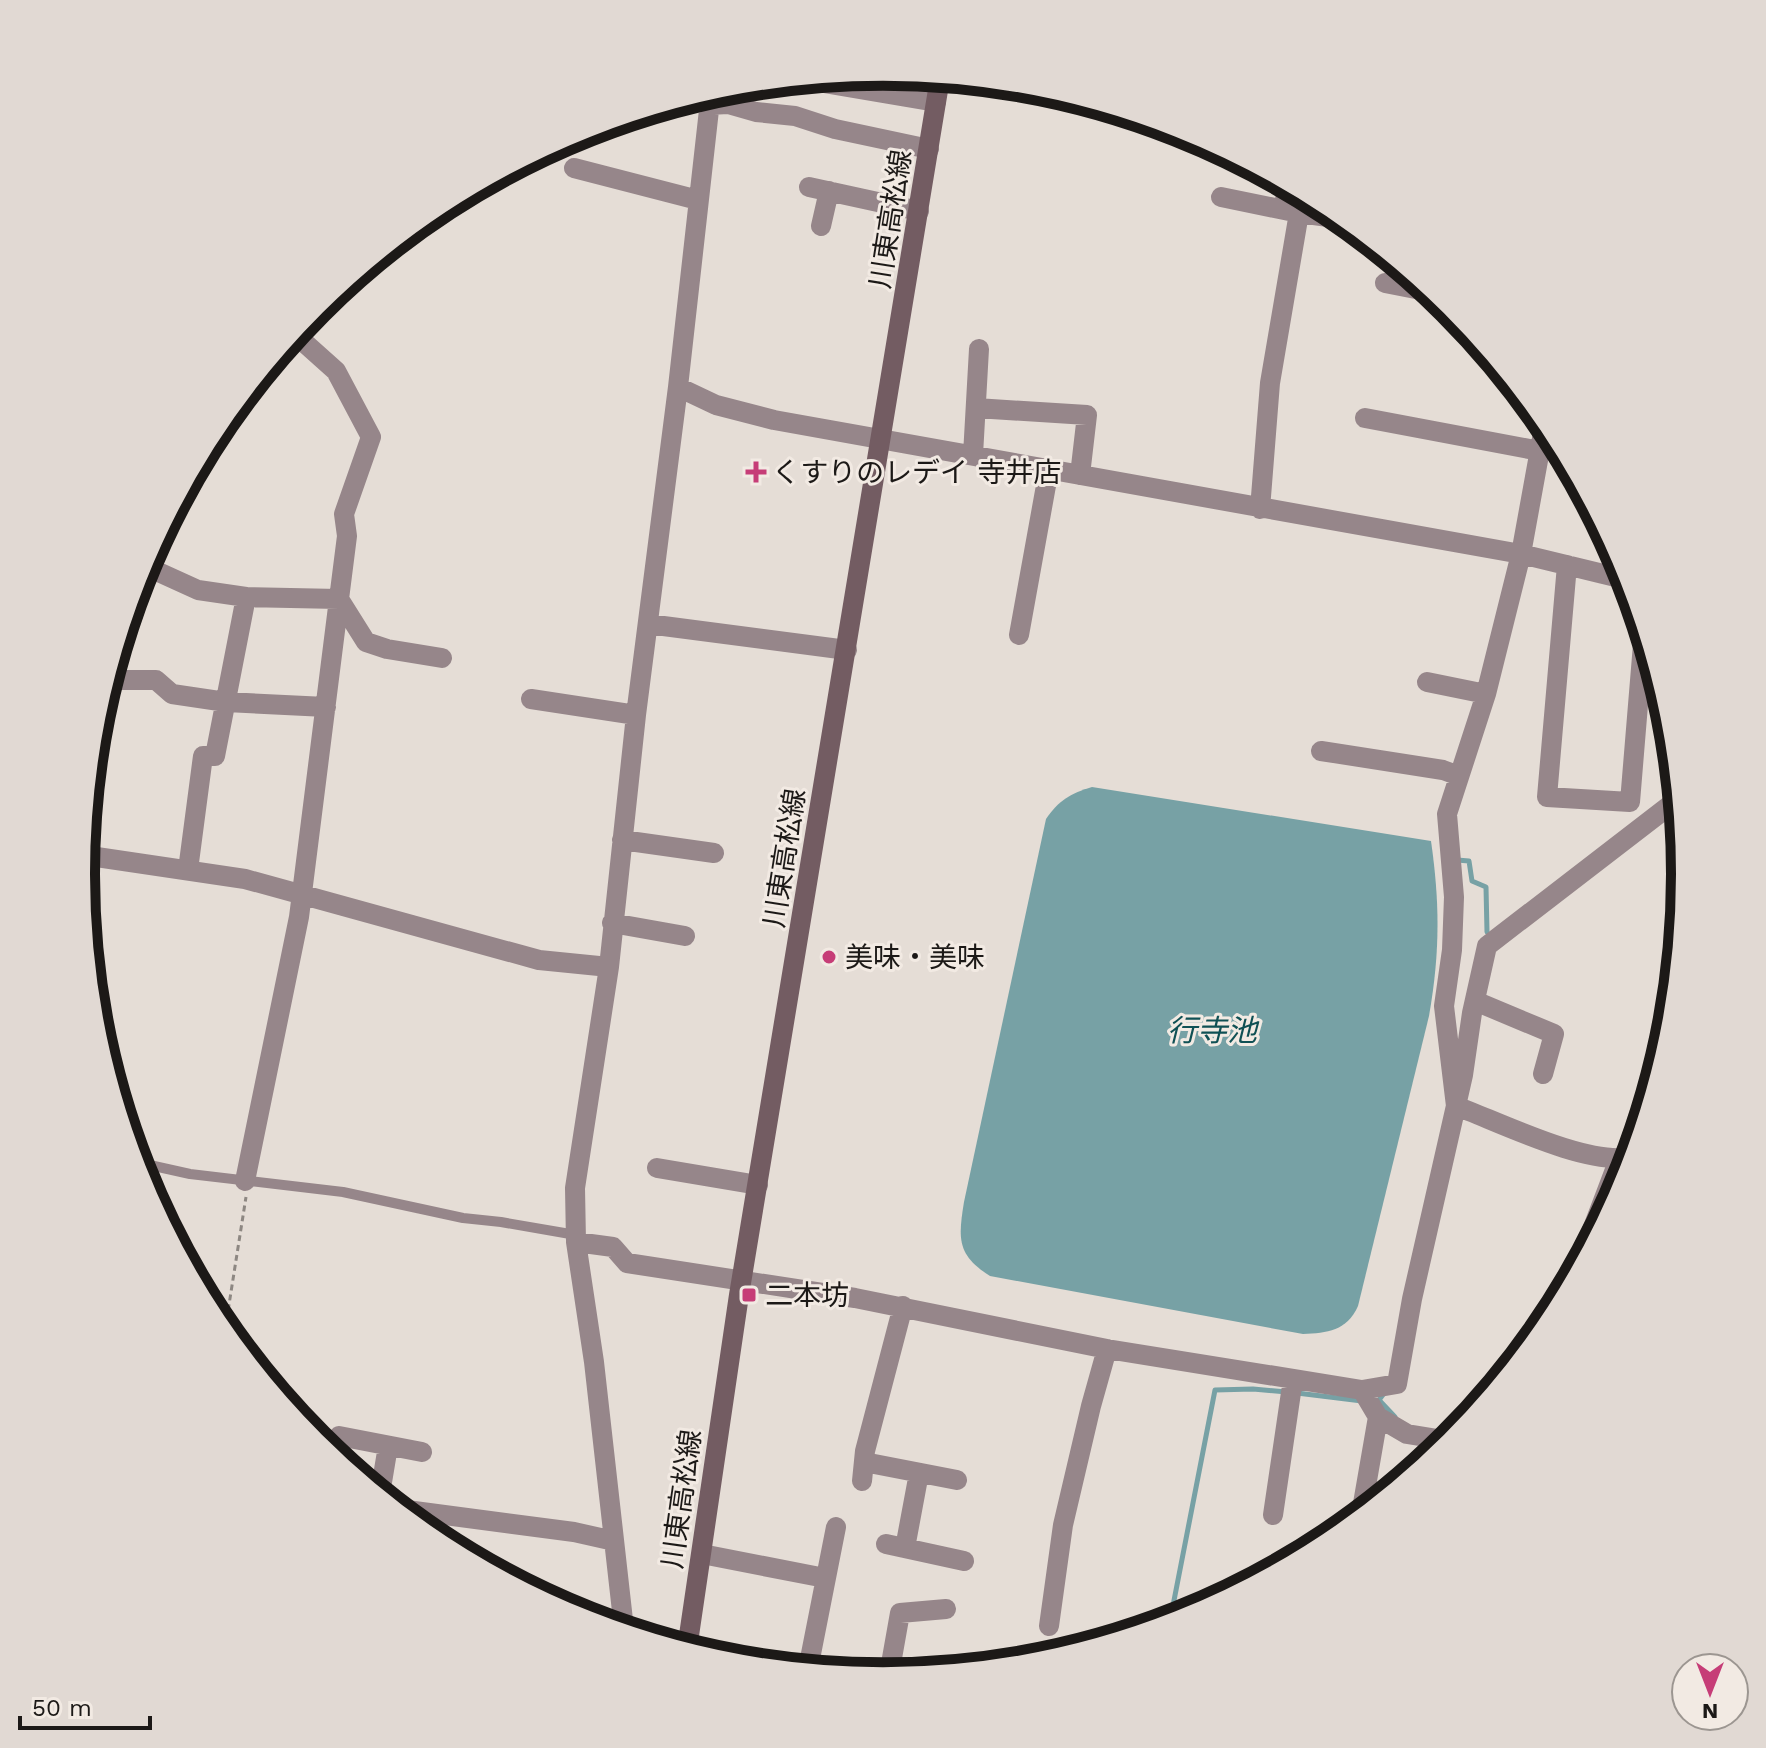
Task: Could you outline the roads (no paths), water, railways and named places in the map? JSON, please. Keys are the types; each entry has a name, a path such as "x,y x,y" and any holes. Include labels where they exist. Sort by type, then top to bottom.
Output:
{"main road":[{"name":"川東高松線","path":"689,1637 741,1282 938,88"}],"street":[{"path":"849,87 936,102"},
{"path":"722,103 756,112 795,116 835,129 929,149"},
{"path":"623,1617 594,1362 576,1238 575,1188 609,967 636,715 678,387 698,200 703,107"},
{"path":"574,168 698,200"},
{"path":"821,226 819,189 919,211"},
{"path":"1221,197 1314,214"},
{"path":"1260,509 1270,383 1291,211 1289,200"},
{"path":"1385,283 1409,288"},
{"path":"245,1181 296,933 347,536 344,514 371,437 336,371 303,341"},
{"path":"973,455 979,349"},
{"path":"678,387 716,405 774,420 1521,554 1613,576"},
{"path":"976,408 1087,415 1080,475"},
{"path":"1365,418 1540,451"},
{"path":"1456,1106 1444,1006 1452,950 1454,897 1447,814 1486,694 1521,554 1542,442"},
{"path":"1019,635 1049,469"},
{"path":"1567,565 1547,797 1630,802 1642,662"},
{"path":"156,571 198,590 246,597 339,599"},
{"path":"188,870 203,756 215,756 246,597"},
{"path":"339,599 366,642 387,649 442,658"},
{"path":"648,624 847,650"},
{"path":"120,680 156,680 172,694 226,702 326,707"},
{"path":"1427,682 1486,694"},
{"path":"531,699 636,715"},
{"path":"1321,751 1443,770 1459,776"},
{"path":"1369,1402 1397,1384 1412,1299 1456,1106 1487,946 1668,807"},
{"path":"622,840 714,853"},
{"path":"96,857 245,879 539,960 609,967"},
{"path":"612,923 685,936"},
{"path":"1475,1001 1554,1034 1543,1074"},
{"path":"1456,1106 1581,1152 1618,1157"},
{"path":"657,1168 758,1185"},
{"path":"576,1238 613,1247 627,1263 903,1306 1369,1402 1407,1434 1432,1438"},
{"path":"903,1306 873,1415 863,1471 919,1473 957,1480"},
{"path":"1049,1626 1063,1525 1107,1349"},
{"path":"1273,1515 1292,1387"},
{"path":"1362,1500 1369,1402"},
{"path":"339,1436 422,1452"},
{"path":"382,1482 388,1446"},
{"path":"919,1473 895,1546 964,1561"},
{"path":"421,1512 574,1532 614,1541"},
{"path":"810,1658 836,1527"},
{"path":"702,1554 825,1578"},
{"path":"891,1662 900,1613 946,1609"}],"lane":[{"path":"151,1165 190,1174 343,1192 576,1238"}],"water":[{"name":"行寺池","path":"1092,787 1431,841 1438,928 1429,1016 1358,1306 1342,1326 1320,1333 1303,1334 990,1276 971,1261 962,1245 964,1202 1046,819 1066,798"}],"waterway":[{"path":"1457,860 1469,861 1472,881 1486,887 1487,932"},
{"path":"1173,1606 1215,1390 1287,1392"},
{"path":"1385,1392 1379,1400 1395,1417"},
{"path":"1297,1393 1362,1401"}],"place":[{"name":"くすりのレデイ 寺井店","path":"756,472"},
{"name":"美味・美味","path":"829,957"},
{"name":"二本坊","path":"749,1295"}]}
